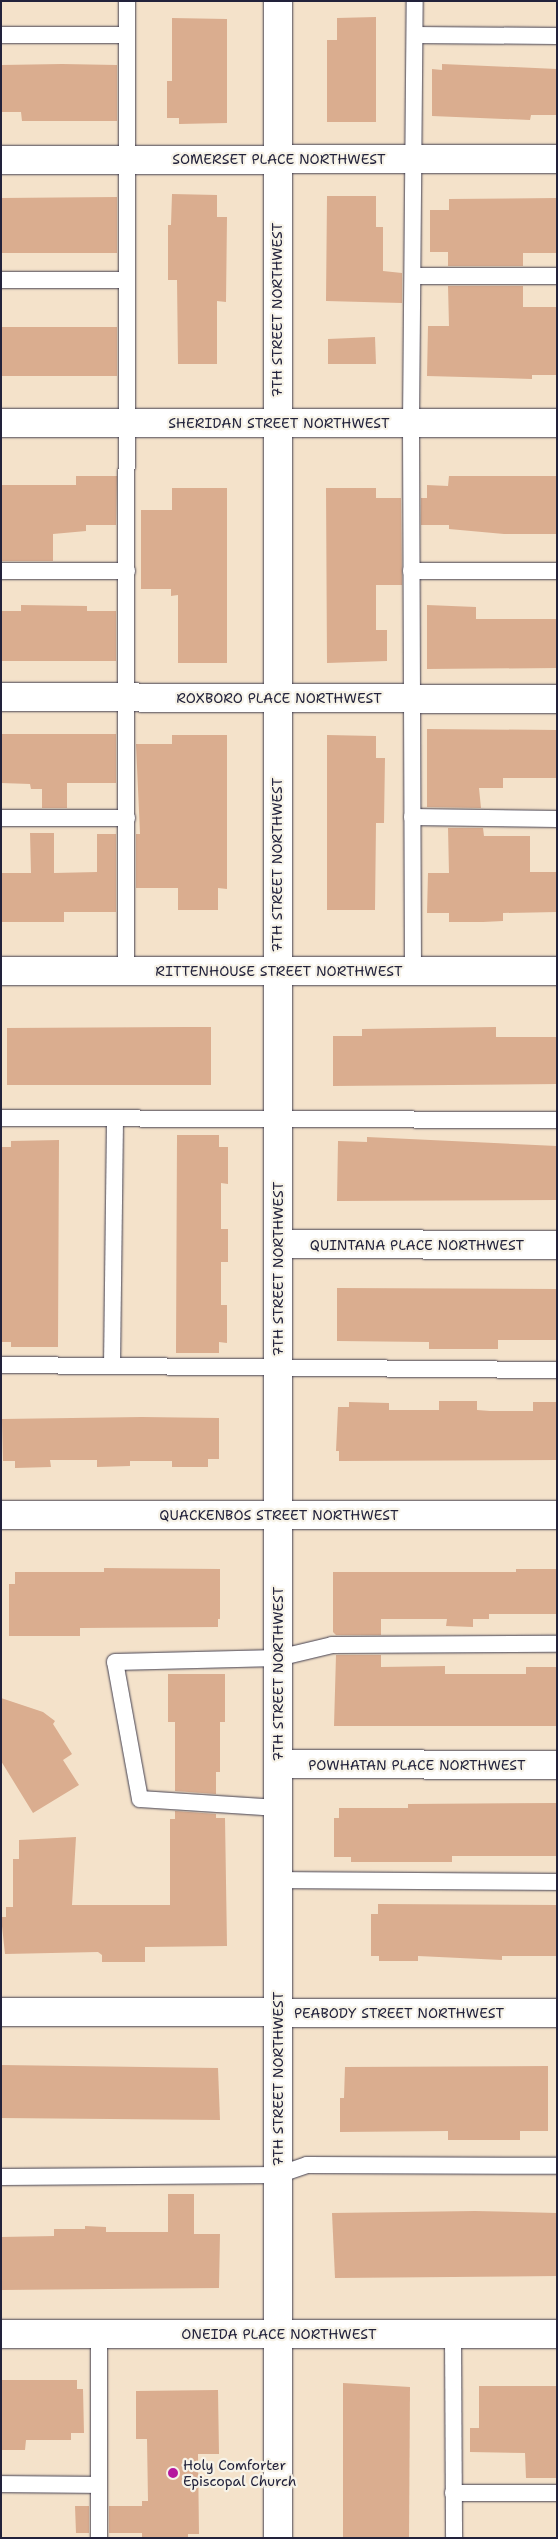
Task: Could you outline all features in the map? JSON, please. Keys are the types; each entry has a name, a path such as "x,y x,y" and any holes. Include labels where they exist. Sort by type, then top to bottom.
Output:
{"street":[{"name":"7TH STREET NORTHWEST","path":"278,1 278,2538"},
{"name":"SOMERSET PLACE NORTHWEST","path":"1,160 557,159"},
{"name":"SHERIDAN STREET NORTHWEST","path":"1,423 557,423"},
{"name":"ROXBORO PLACE NORTHWEST","path":"1,697 557,699"},
{"name":"RITTENHOUSE STREET NORTHWEST","path":"1,971 557,971"},
{"name":"QUINTANA PLACE NORTHWEST","path":"278,1244 557,1245"},
{"name":"QUACKENBOS STREET NORTHWEST","path":"1,1515 557,1515"},
{"name":"POWHATAN PLACE NORTHWEST","path":"278,1764 557,1765"},
{"name":"PEABODY STREET NORTHWEST","path":"1,2012 557,2013"},
{"name":"ONEIDA PLACE NORTHWEST","path":"1,2334 557,2334"}],"lane":[{"path":"126,971 127,1"},
{"path":"413,971 411,423 414,1"},
{"path":"1,35 127,35"},
{"path":"414,35 557,36"},
{"path":"413,276 557,276"},
{"path":"1,280 126,280"},
{"path":"1,571 127,570"},
{"path":"411,570 557,570"},
{"path":"412,817 557,819"},
{"path":"1,818 127,818"},
{"path":"1,1118 557,1120"},
{"path":"112,1366 115,1119"},
{"path":"1,1365 278,1369 557,1370"},
{"path":"278,1808 140,1799 115,1662 278,1658 332,1645 557,1644"},
{"path":"278,1880 557,1882"},
{"path":"1,2178 278,2175 307,2165 557,2166"},
{"path":"99,2334 99,2538"},
{"path":"453,2334 454,2538"},
{"path":"1,2484 99,2485"},
{"path":"453,2493 557,2493"}],"building":[{"path":"376,17 376,122 327,122 327,40 337,40 337,18"},
{"path":"172,18 227,19 227,123 179,124 179,118 167,118 167,81 172,81"},
{"path":"442,64 557,69 557,115 531,115 530,120 432,116 432,69 442,70"},
{"path":"1,65 117,65 117,121 22,121 21,112 1,112"},
{"path":"172,194 217,195 217,217 227,217 226,302 217,301 217,364 178,364 177,280 168,280 168,225 171,225"},
{"path":"327,196 376,196 376,227 383,227 383,271 402,273 402,303 326,301"},
{"path":"117,197 117,253 1,253 1,198"},
{"path":"557,198 557,253 523,253 523,266 448,266 448,252 430,252 430,210 449,210 449,199"},
{"path":"448,286 523,286 523,307 557,307 557,375 532,375 532,379 427,376 428,326 449,326"},
{"path":"1,327 117,327 117,376 1,376"},
{"path":"375,337 376,364 328,364 328,339"},
{"path":"76,476 117,476 116,525 86,525 86,531 53,534 53,561 1,561 1,485 76,485"},
{"path":"449,476 557,476 557,534 504,534 449,529 449,525 421,525 421,498 427,498 427,485 448,486"},
{"path":"172,488 227,488 227,663 178,663 178,595 171,596 171,589 141,589 141,510 172,510"},
{"path":"326,488 376,488 376,498 401,498 402,585 376,585 376,630 387,630 387,661 327,663"},
{"path":"21,605 87,606 87,611 116,611 116,661 1,661 1,611 21,611"},
{"path":"427,605 476,607 476,619 557,619 557,668 427,669"},
{"path":"427,729 557,730 557,778 503,778 503,788 479,788 481,808 427,807"},
{"path":"1,734 116,734 116,783 67,783 67,808 42,808 42,789 31,789 30,784 1,783"},
{"path":"172,735 227,735 227,889 218,888 218,910 178,910 178,888 136,888 136,834 140,834 136,744 172,744"},
{"path":"327,735 376,736 376,758 385,758 384,823 376,823 375,910 327,910"},
{"path":"448,828 483,828 484,836 530,836 530,872 557,872 557,912 503,913 503,921 483,922 449,922 449,913 427,913 428,873 449,873"},
{"path":"30,833 54,833 54,873 97,872 97,834 116,834 116,912 64,912 64,922 1,922 1,873 31,873"},
{"path":"211,1027 211,1085 7,1085 7,1028"},
{"path":"496,1027 496,1037 557,1037 557,1084 333,1086 333,1036 362,1036 362,1029"},
{"path":"177,1135 219,1135 219,1147 228,1147 228,1184 221,1183 221,1229 228,1229 228,1262 221,1262 221,1305 227,1305 227,1343 219,1342 219,1353 176,1353"},
{"path":"367,1137 557,1146 557,1200 337,1201 338,1141 367,1142"},
{"path":"59,1140 58,1347 11,1347 11,1342 2,1342 2,1147 11,1147 11,1141"},
{"path":"337,1288 557,1289 557,1340 498,1340 498,1349 429,1349 429,1342 337,1341"},
{"path":"439,1401 477,1401 477,1410 490,1411 533,1411 533,1402 557,1402 557,1460 339,1461 339,1451 336,1451 338,1407 349,1407 349,1402 389,1403 389,1410 439,1410"},
{"path":"219,1418 219,1459 208,1459 208,1467 172,1467 172,1461 130,1461 130,1466 97,1467 97,1460 50,1460 51,1467 15,1468 15,1461 3,1461 2,1419"},
{"path":"104,1568 220,1569 220,1619 218,1619 218,1627 80,1628 80,1636 9,1636 9,1584 15,1584 15,1572 104,1572"},
{"path":"516,1569 557,1569 557,1614 489,1614 489,1619 473,1619 473,1627 446,1626 447,1619 381,1619 381,1635 336,1635 333,1632 333,1572 516,1572"},
{"path":"336,1655 381,1655 381,1667 445,1666 445,1674 526,1674 526,1667 557,1667 557,1726 334,1726"},
{"path":"168,1674 225,1674 225,1722 220,1722 220,1772 216,1772 216,1794 175,1791 175,1722 168,1722"},
{"path":"1,1698 43,1712 55,1721 53,1724 72,1754 63,1760 79,1785 33,1813 1,1761"},
{"path":"557,1803 557,1856 452,1856 452,1862 351,1862 351,1857 334,1857 334,1818 339,1818 339,1808 408,1808 408,1804"},
{"path":"175,1811 216,1814 216,1818 225,1818 227,1946 145,1947 145,1962 102,1962 102,1955 98,1952 5,1954 1,1917 6,1917 6,1907 13,1907 13,1859 19,1859 19,1840 76,1837 72,1905 170,1905 170,1819 175,1819"},
{"path":"378,1904 557,1905 557,1956 502,1956 502,1960 418,1956 418,1961 379,1961 379,1956 371,1956 371,1914 378,1914"},
{"path":"1,2065 218,2068 220,2120 1,2118"},
{"path":"548,2066 548,2131 520,2131 520,2140 448,2140 448,2131 340,2132 340,2098 344,2098 345,2067"},
{"path":"168,2194 194,2194 194,2234 220,2234 219,2288 1,2290 1,2237 54,2236 54,2229 85,2229 85,2226 106,2227 106,2232 168,2232"},
{"path":"475,2211 557,2213 557,2276 335,2278 332,2213"},
{"path":"1,2380 77,2380 77,2389 83,2389 84,2433 71,2433 71,2440 26,2440 25,2450 1,2450"},
{"path":"343,2383 410,2387 409,2538 343,2538"},
{"path":"479,2386 557,2386 557,2478 526,2478 525,2453 470,2452 470,2428 479,2428"},
{"name":"Holy Comforter Episcopal Church","path":"218,2390 219,2454 198,2454 199,2534 188,2534 188,2538 142,2538 142,2533 109,2533 109,2506 142,2506 142,2501 148,2501 147,2439 136,2439 136,2391"},
{"path":"75,2506 89,2506 89,2533 76,2533"}],"place":[{"name":"Holy Comforter Episcopal Church","path":"173,2473"}]}
